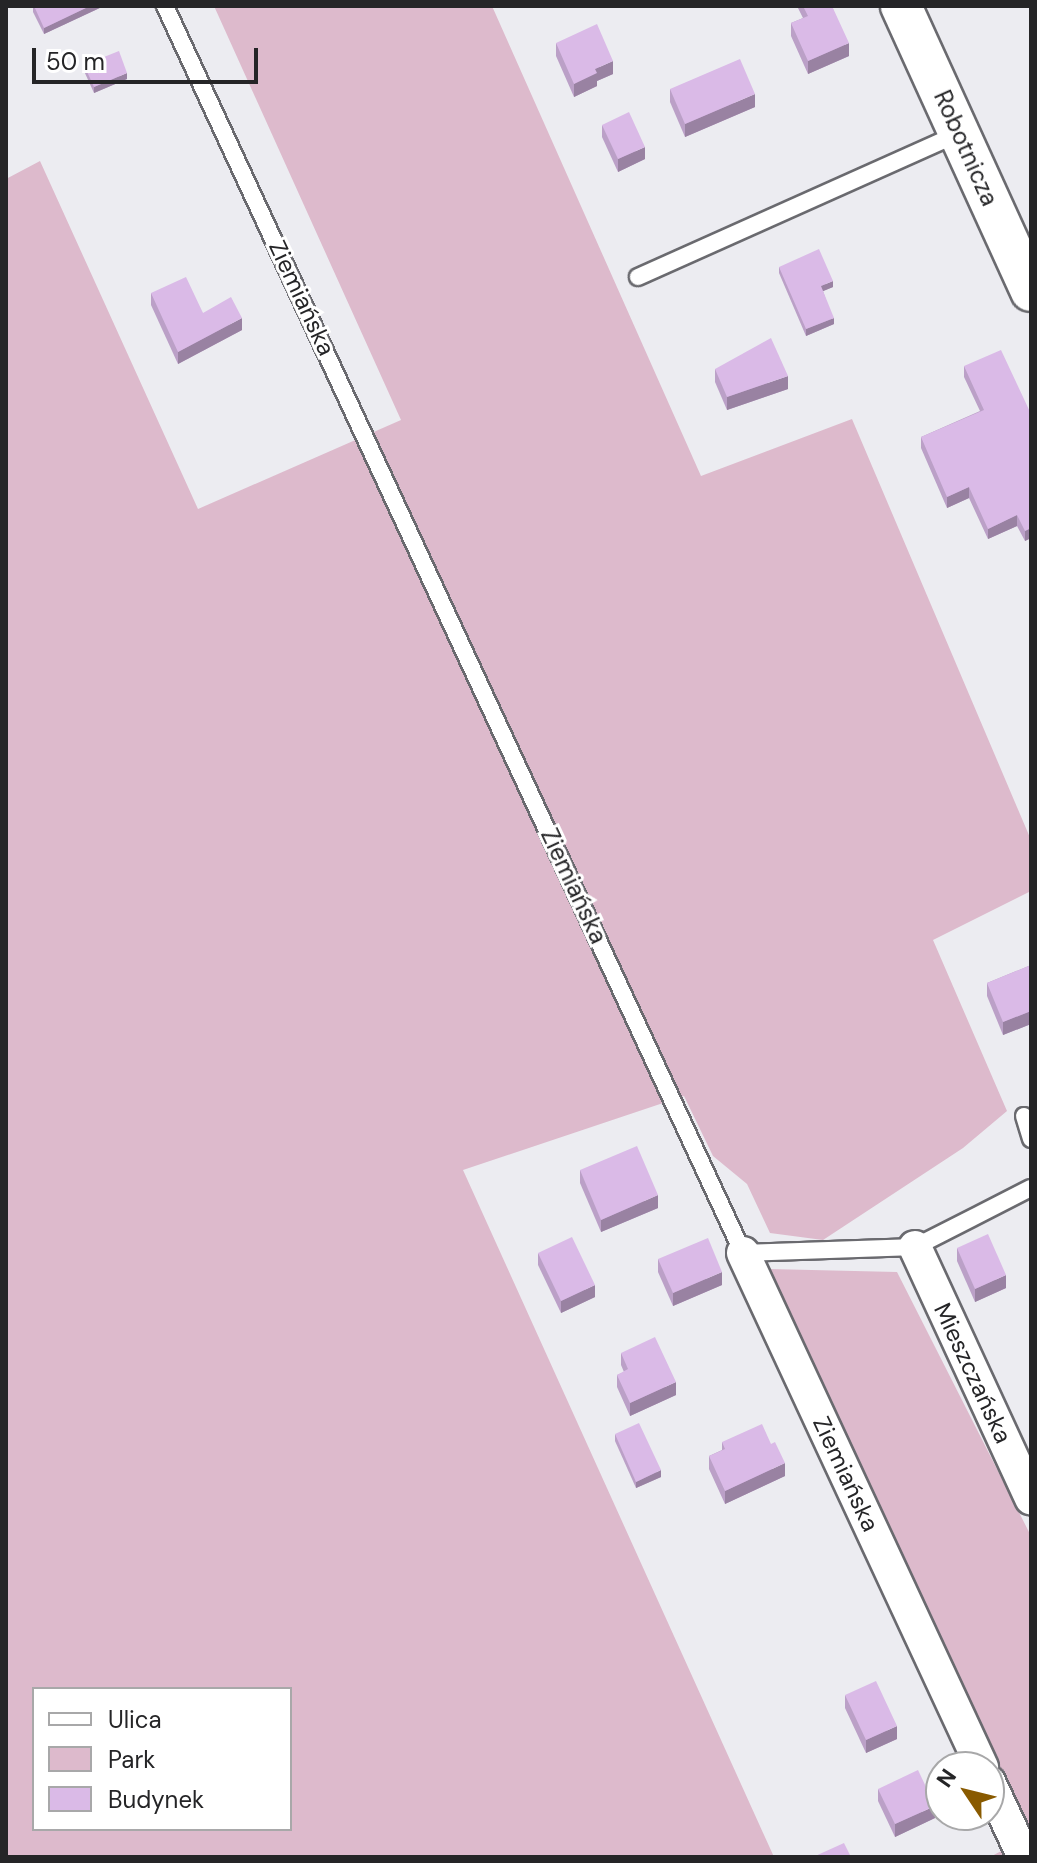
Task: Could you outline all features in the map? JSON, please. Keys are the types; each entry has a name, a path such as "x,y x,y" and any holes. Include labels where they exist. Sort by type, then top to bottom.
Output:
{"street":[{"name":"Robotnicza","path":"901,6 1031,291"},
{"name":"Mieszczańska","path":"915,1247 1031,1498"},
{"name":"Ziemiańska","path":"743,1253 975,1751"},
{"path":"1005,1816 1024,1857"}],"lane":[{"name":"Ziemiańska","path":"165,6 743,1253"},
{"path":"638,277 959,133"},
{"path":"1024,1116 1031,1139"},
{"path":"743,1253 915,1247 1031,1188"}],"green space":[{"path":"214,6 492,6 701,476 852,419 1031,840 1031,891 933,940 1007,1111 963,1148 823,1240 770,1233 747,1184 713,1156 684,1096 463,1170 774,1857 6,1857 6,179 40,161 198,509 401,420"},
{"path":"769,1269 897,1272 1031,1536 1031,1857 990,1857 1020,1841 1005,1807 1005,1751 981,1751"}],"building":[{"path":"34,6 90,6 44,28"},
{"path":"803,6 832,6 849,43 808,61 791,23 808,16"},
{"path":"597,24 613,61 574,84 556,43"},
{"path":"119,51 127,73 94,87 84,65"},
{"path":"740,59 755,94 685,124 670,89"},
{"path":"629,112 645,147 618,159 602,125"},
{"path":"819,249 833,281 821,286 834,318 806,329 779,267"},
{"path":"186,277 203,313 231,297 242,318 178,352 151,293"},
{"path":"771,338 788,376 727,397 715,369"},
{"path":"1001,350 1031,414 1031,528 1025,531 1017,515 988,529 969,487 947,497 921,437 984,410 964,366"},
{"path":"1031,965 1031,1011 1003,1022 987,983"},
{"path":"637,1146 658,1195 601,1220 580,1170"},
{"path":"988,1234 1006,1275 975,1289 957,1248"},
{"path":"572,1237 595,1285 561,1301 538,1253"},
{"path":"708,1238 722,1272 673,1293 658,1259"},
{"path":"655,1337 676,1382 630,1403 617,1375 628,1369 621,1353"},
{"path":"639,1423 661,1470 636,1482 615,1434"},
{"path":"762,1424 771,1444 775,1442 785,1463 725,1491 709,1456 725,1449 722,1442"},
{"path":"876,1681 897,1726 866,1740 845,1695"},
{"path":"918,1770 925,1785 925,1810 895,1824 878,1789"},
{"path":"844,1843 851,1857 813,1857"}]}
